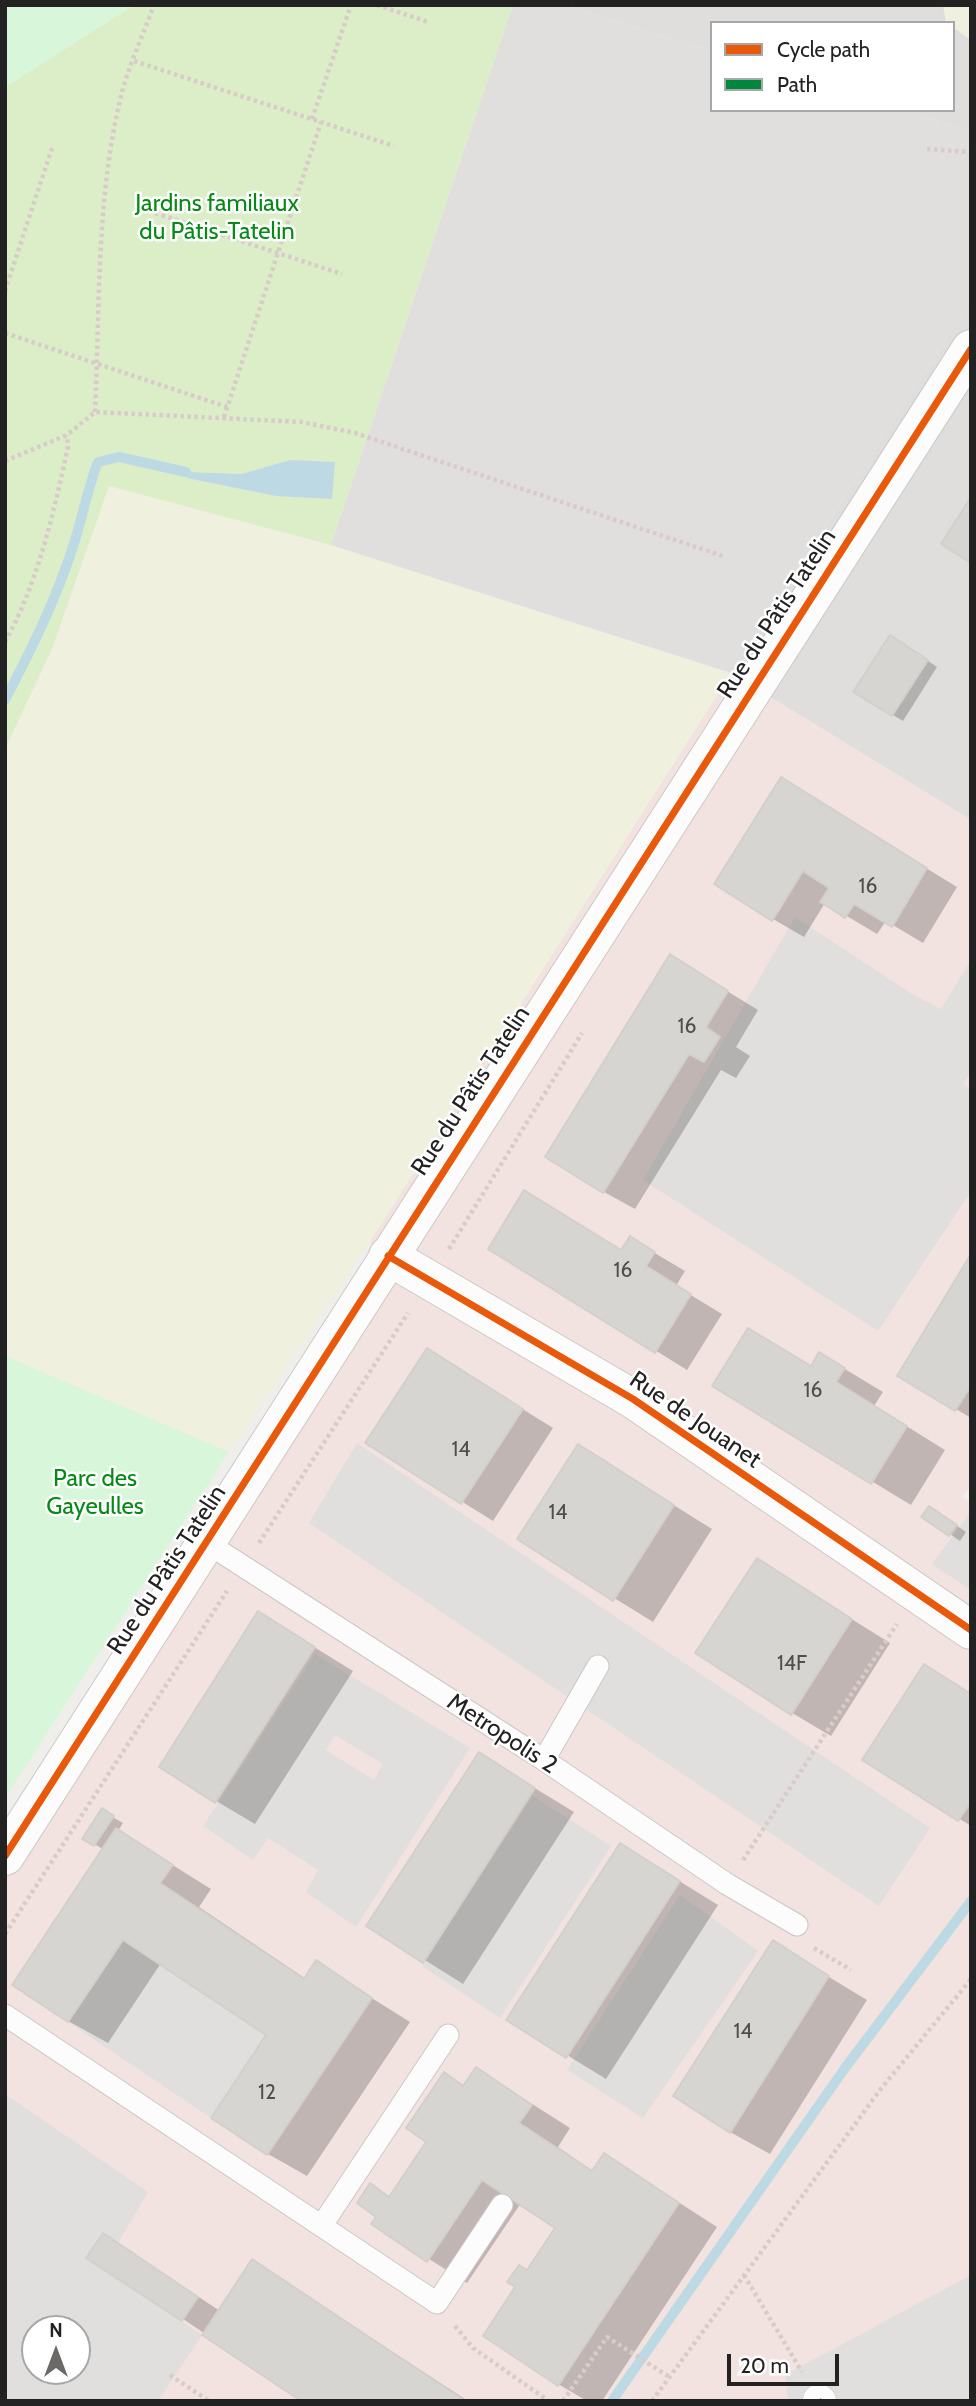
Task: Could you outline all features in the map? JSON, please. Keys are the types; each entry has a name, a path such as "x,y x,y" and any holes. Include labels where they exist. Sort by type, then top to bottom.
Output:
{"street":[{"name":"Rue du Pâtis Tatelin","path":"5,1856 971,349"},
{"name":"Rue de Jouanet","path":"388,1256 633,1399 971,1630"}],"lane":[{"name":"Metropolis 2","path":"207,1543 544,1760 727,1884 797,1924"},
{"path":"544,1760 598,1666"},
{"path":"5,2015 437,2303 502,2205"},
{"path":"322,2225 448,2035"}],"path":[{"path":"95,412 103,213 110,150 122,93 154,5"},
{"path":"312,119 351,5"},
{"path":"377,5 428,22"},
{"path":"134,61 394,146"},
{"path":"225,417 321,122"},
{"path":"5,291 52,148"},
{"path":"927,149 971,152"},
{"path":"155,213 342,274"},
{"path":"5,333 227,407"},
{"path":"5,461 67,435 95,412 302,422 355,433 726,557"},
{"path":"5,642 22,611 48,538 68,447 67,435"},
{"path":"727,1884 917,1594"},
{"path":"652,2401 880,2090 971,1979"},
{"path":"744,2275 819,2400"},
{"path":"437,2303 473,2348 550,2401"},
{"path":"563,2401 607,2337 668,2376"},
{"path":"170,2375 209,2401"}],"shaded area":[{"path":"513,5 564,5 710,50 710,112 910,112 971,131 971,301 731,673 331,545"},
{"path":"564,5 943,5 947,21 710,21 710,50"},
{"path":"955,28 971,40 971,131 910,112 955,112"},
{"path":"971,301 971,820 731,673"},
{"path":"731,673 971,820 971,1485 963,1497 971,1503 971,2401 5,2401 5,1856 388,1255 369,1243"},
{"path":"795,917 912,994 941,1009 971,960 971,1071 963,1084 971,1089 971,1191 878,1331 643,1180"},
{"path":"357,1443 930,1828 879,1906 309,1523"},
{"path":"969,1514 971,1516 971,1590 932,1564"},
{"path":"315,1654 470,1748 356,1927 306,1892 318,1870 268,1838 253,1860 203,1826","holes":["335,1735 383,1764 374,1780 326,1750"]},
{"path":"533,1796 611,1846 500,2018 422,1966"},
{"path":"680,1895 758,1951 643,2118 567,2070"},
{"path":"123,1940 266,2035 211,2118 68,2022"},
{"path":"5,2094 148,2192 118,2243 87,2258 202,2335 158,2401 5,2401"},
{"path":"971,2275 971,2401 788,2401 785,2375"}],"green space":[{"path":"5,5 134,5 5,87"},
{"name":"Jardins familiaux du Pâtis-Tatelin","path":"134,5 513,5 331,545 109,486 52,649 5,749 5,87"},
{"path":"943,5 971,5 971,40 955,28 955,21 946,21"},
{"path":"109,485 331,545 731,673 369,1243 229,1452 5,1356 5,749 52,649"},
{"name":"Parc des Gayeulles","path":"5,1356 229,1452 5,1798"}],"water":[{"path":"290,460 335,462 332,499 276,496 187,478 186,472 242,474"}],"building":[{"path":"971,497 971,563 941,544"},
{"path":"890,635 928,660 892,716 853,692"},
{"path":"781,777 927,868 892,927 854,904 845,918 820,902 829,888 803,871 772,921 714,884"},
{"path":"670,954 728,991 706,1027 720,1037 704,1062 689,1054 603,1193 545,1157"},
{"path":"524,1190 621,1250 630,1236 655,1252 646,1266 691,1294 655,1353 488,1249"},
{"path":"971,1254 971,1386 955,1411 897,1376"},
{"path":"748,1328 811,1366 819,1352 845,1368 836,1382 907,1426 871,1484 712,1386"},
{"path":"427,1348 523,1409 461,1504 365,1443"},
{"path":"578,1444 674,1505 613,1601 517,1539"},
{"path":"929,1506 957,1525 949,1536 921,1517"},
{"path":"757,1558 852,1619 791,1715 695,1653"},
{"path":"258,1611 315,1647 215,1803 159,1767"},
{"path":"924,1664 971,1694 971,1802 958,1821 862,1760"},
{"path":"479,1752 535,1788 423,1963 366,1926"},
{"path":"102,1808 114,1816 94,1846 82,1839"},
{"path":"116,1828 173,1865 160,1883 304,1979 316,1960 372,1998 267,2155 211,2118 266,2035 123,1940 68,2022 12,1985"},
{"path":"620,1843 680,1881 566,2058 506,2020"},
{"path":"773,1940 829,1976 730,2133 673,2096"},
{"path":"476,2067 532,2105 519,2123 592,2171 604,2153 679,2203 558,2386 483,2336 515,2287 507,2282 519,2265 527,2270 555,2228 482,2180 427,2262 371,2224 376,2217 357,2203 370,2183 389,2197 426,2142 406,2128 444,2072 463,2086"},
{"path":"103,2233 198,2297 182,2321 86,2258"},
{"path":"252,2259 465,2401 301,2401 202,2335"}],"waterway":[{"path":"5,700 61,581 98,462 119,457 186,472"},
{"path":"612,2401 845,2068 971,1901"}],"cycle path":[{"path":"5,1856 971,349"},
{"path":"388,1256 633,1399 971,1630"}]}
